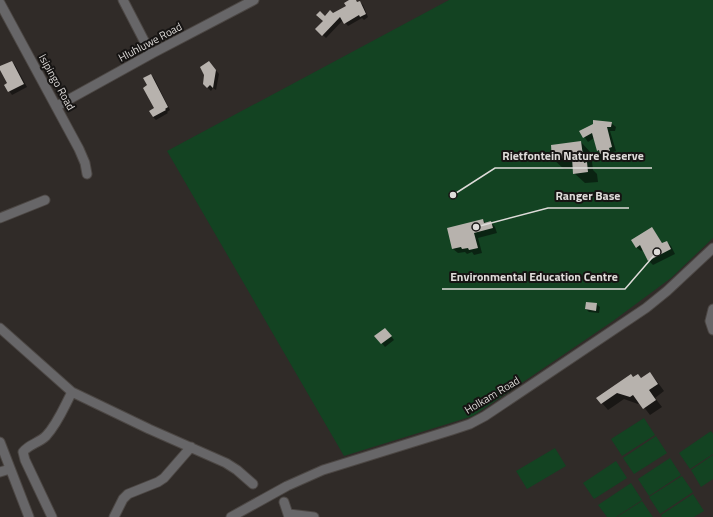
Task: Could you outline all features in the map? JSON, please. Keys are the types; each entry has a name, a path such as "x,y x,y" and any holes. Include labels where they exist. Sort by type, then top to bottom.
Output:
{"street":[{"path":"123,0 151,54"},
{"name":"Hluhluwe Road","path":"57,106 151,54 254,0"},
{"name":"Isipingo Road","path":"0,3 79,149 85,163 87,174"},
{"path":"0,218 46,200"},
{"name":"Holkam Road","path":"233,517 287,486 317,473 470,424 646,308 712,250"},
{"path":"713,309 710,322 713,330"},
{"path":"0,328 72,392 226,463 237,470 253,484"},
{"path":"52,517 25,460 23,452 27,447 46,436 58,420 72,392"},
{"path":"0,442 29,517"},
{"path":"114,517 123,499 128,494 158,482 164,478 191,447"},
{"path":"0,472 10,468"},
{"path":"284,502 289,515 314,517"}],"green space":[{"path":"449,0 713,0 713,238 671,278 613,321 473,416 344,456 167,151"},
{"path":"644,418 655,435 622,456 611,439"},
{"path":"711,431 713,434 713,454 690,469 679,453"},
{"path":"656,436 667,453 634,474 623,458"},
{"path":"555,448 566,466 527,489 516,471"},
{"path":"713,455 713,479 701,487 691,470"},
{"path":"670,458 681,475 649,496 638,479"},
{"path":"616,461 627,478 594,499 583,483"},
{"path":"682,476 693,492 660,514 649,497"},
{"path":"631,483 642,500 616,517 607,517 598,505"},
{"path":"693,494 704,511 694,517 662,517 661,515"},
{"path":"642,501 653,517 617,517"}],"building":[{"path":"349,0 356,0 357,2 360,1 366,14 360,17 359,15 344,24 340,17 322,36 315,29 323,21 316,15 320,11 325,16 330,10 333,13 346,6 344,3"},
{"path":"12,61 24,84 8,92 4,85 7,83 0,70 0,66"},
{"path":"209,61 216,70 213,88 210,85 207,88 203,84 204,75 200,67"},
{"path":"151,74 168,107 165,109 166,110 153,117 149,111 154,108 143,88 147,85 143,78"},
{"path":"593,120 612,122 611,127 607,127 612,147 609,148 610,151 600,154 599,150 597,151 592,133 583,138 579,131 593,124"},
{"path":"581,141 584,163 587,162 588,172 573,174 572,157 552,160 551,145"},
{"path":"483,219 484,223 491,221 493,228 474,233 478,248 469,250 468,248 462,249 461,247 452,249 447,228"},
{"path":"652,227 662,243 667,241 671,249 648,261 640,245 636,248 631,240"},
{"path":"586,302 597,303 596,311 585,309"},
{"path":"385,328 392,336 381,344 374,336"},
{"path":"650,372 658,384 649,390 656,400 643,409 633,395 630,397 617,393 601,404 596,398 631,374 633,377 638,374 641,378"}],"place":[{"name":"Rietfontein Nature Reserve","path":"453,195"},
{"name":"Ranger Base","path":"476,227"},
{"name":"Environmental Education Centre","path":"657,252"}]}
